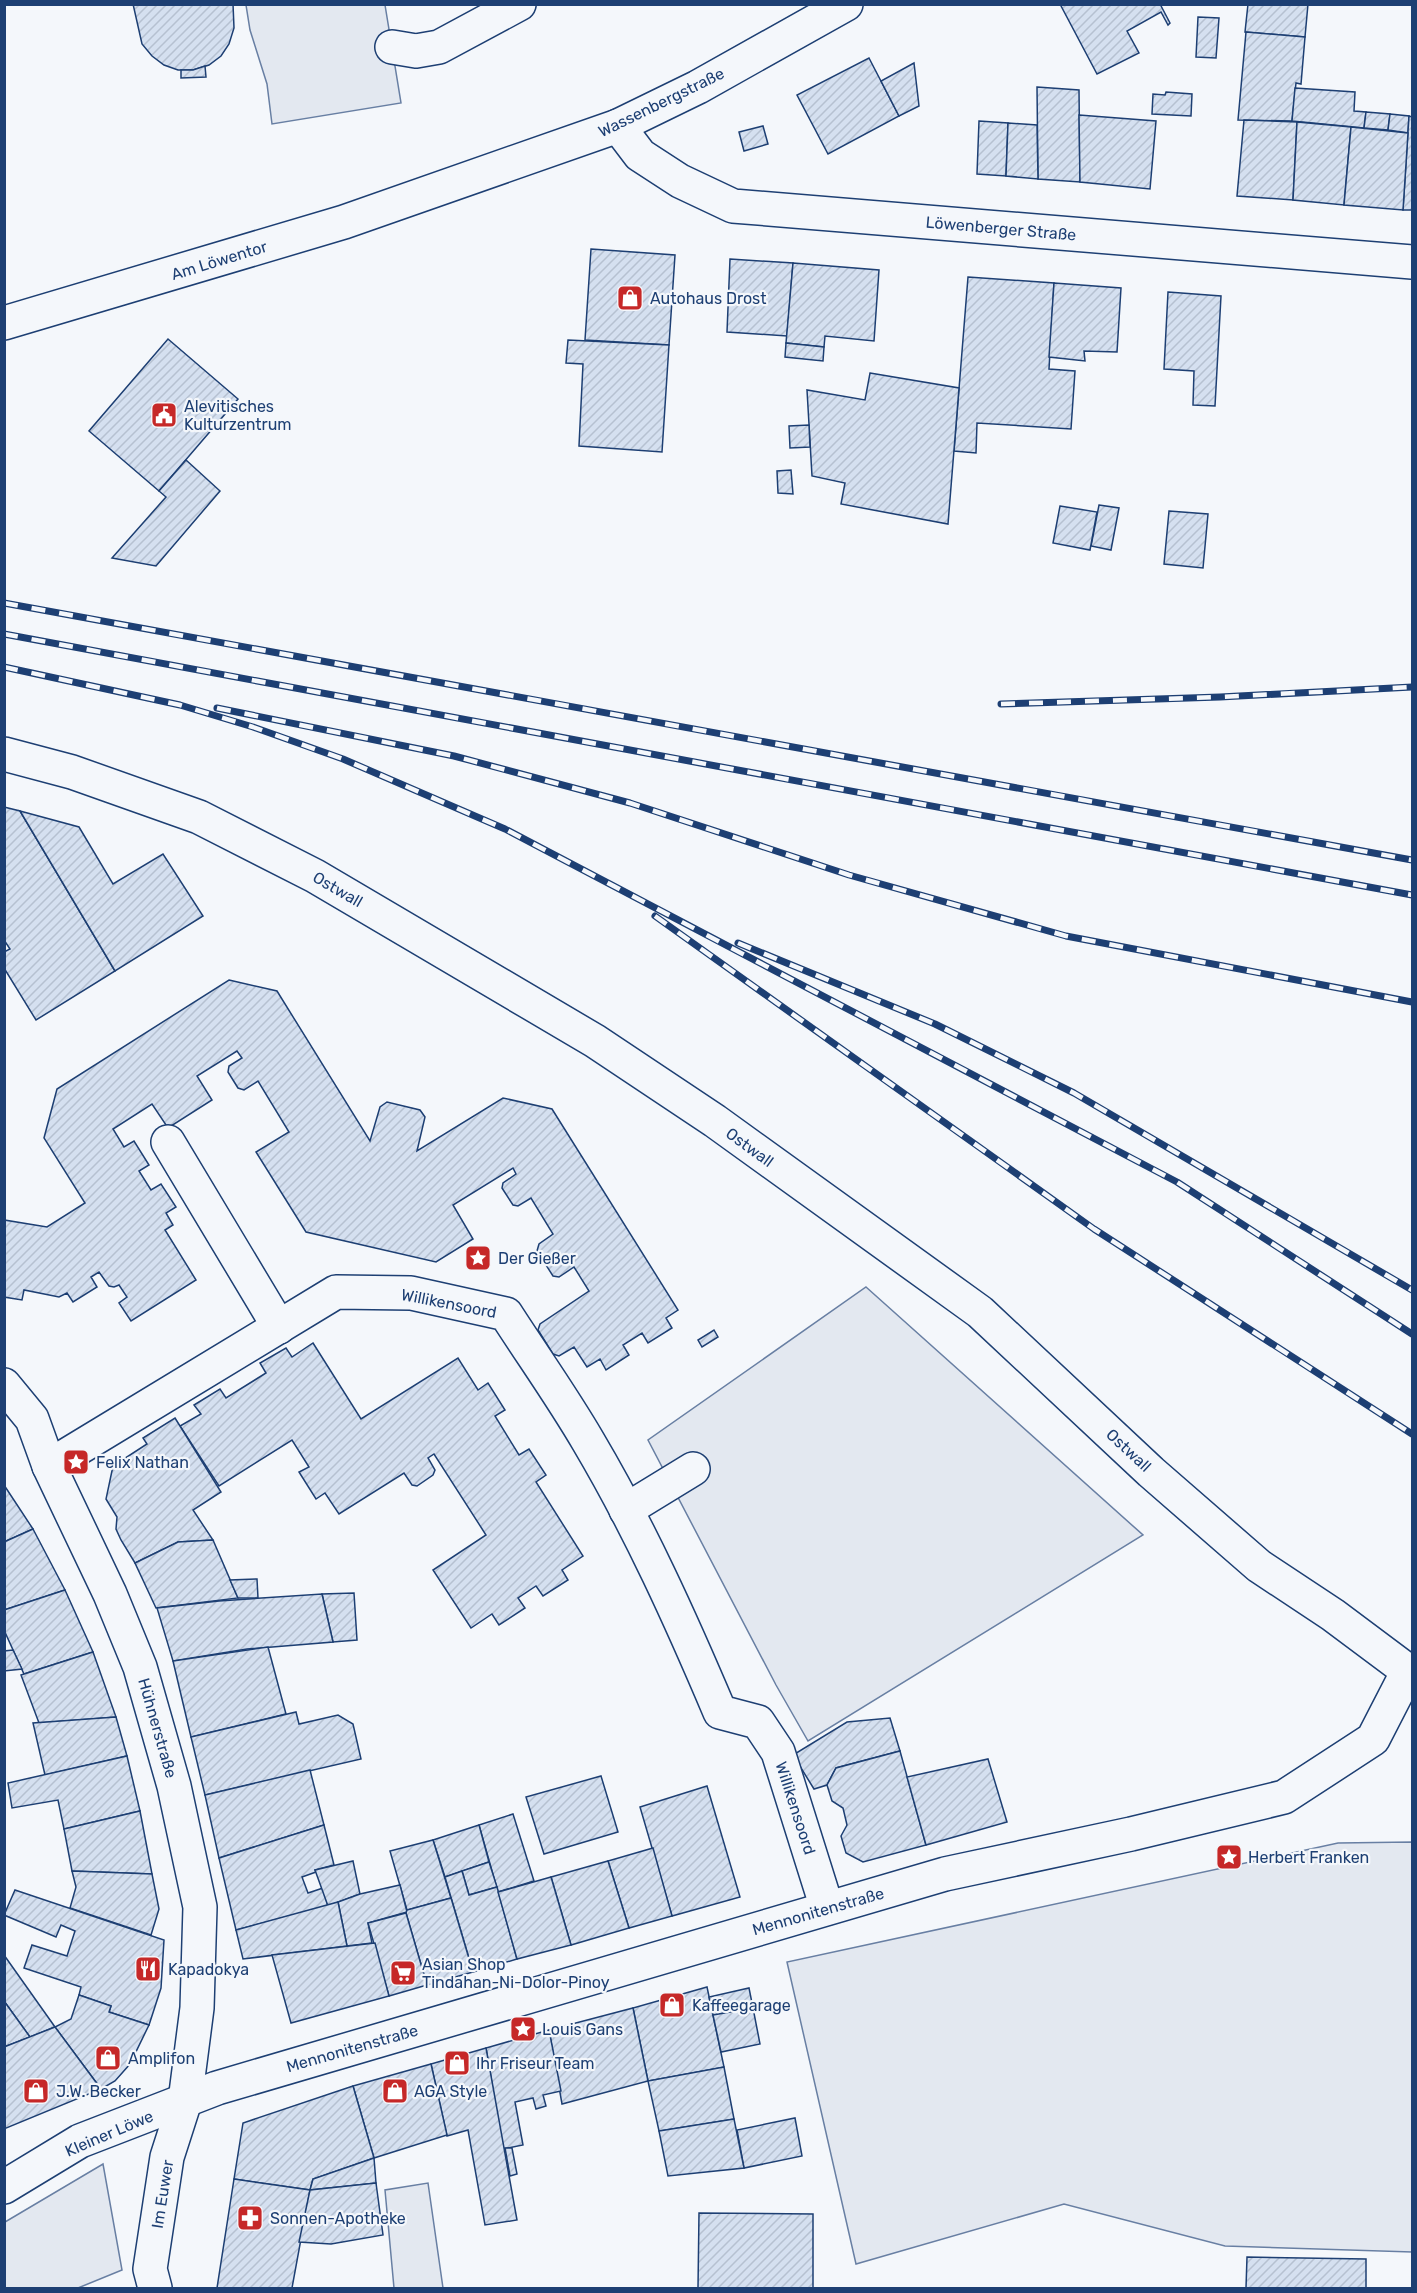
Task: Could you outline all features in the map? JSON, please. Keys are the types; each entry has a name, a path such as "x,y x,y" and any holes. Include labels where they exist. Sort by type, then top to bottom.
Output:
{"street":[{"path":"392,47 416,51 439,47 519,4"},
{"name":"Wassenbergstraße","path":"432,193 618,126 698,87 846,4"},
{"name":"Löwenberger Straße","path":"618,126 640,155 680,181 733,206 1413,262"},
{"name":"Am Löwentor","path":"4,323 282,242 432,193"},
{"name":"Ostwall","path":"4,754 72,772 199,817 315,876 595,1041 715,1121 980,1312 1151,1472 1259,1566 1333,1615 1410,1672"},
{"path":"168,1142 279,1327"},
{"name":"Willikensoord","path":"49,1466 336,1292 411,1293 506,1314 588,1440 626,1510 666,1590 720,1712 758,1722 778,1752 827,1908"},
{"name":"Hühnerstraße","path":"4,1385 32,1419 49,1466 110,1594 140,1667 174,1786 200,1907 197,2008 185,2101"},
{"path":"626,1510 693,1469"},
{"name":"Mennonitenstraße","path":"185,2101 217,2088 945,1875 1284,1797 1373,1739 1410,1672"},
{"name":"Kleiner Löwe","path":"4,2187 80,2141 185,2101"},
{"name":"Im Euwer","path":"155,2289 150,2269 167,2157 185,2101"}],"shaded area":[{"path":"246,5 385,5 401,103 272,124 267,84 250,30"},
{"path":"866,1287 1143,1535 808,1741 776,1685 648,1440"},
{"path":"1412,1842 1412,2252 1225,2246 1064,2204 856,2264 787,1962 1338,1843"},
{"path":"103,2164 122,2270 78,2288 5,2288 5,2222"},
{"path":"428,2183 443,2288 394,2288 385,2190"}],"building":[{"path":"133,4 233,4 234,28 229,44 221,56 209,65 193,70 178,70 164,65 142,44"},
{"path":"1060,4 1160,4 1170,23 1168,25 1161,12 1127,31 1139,53 1097,74"},
{"path":"1248,4 1308,4 1305,37 1245,32"},
{"path":"1198,17 1219,18 1216,58 1196,57"},
{"path":"1246,32 1305,37 1301,84 1296,83 1292,121 1238,120"},
{"path":"869,58 899,116 828,154 797,95"},
{"path":"914,63 919,106 899,116 881,81"},
{"path":"205,66 206,77 181,78 181,70 193,70"},
{"path":"1037,87 1079,90 1080,182 1038,179"},
{"path":"1295,88 1355,92 1354,111 1366,112 1364,128 1292,121"},
{"path":"1166,92 1192,94 1191,116 1152,114 1153,94 1165,95"},
{"path":"1366,112 1390,114 1388,130 1364,128"},
{"path":"1390,114 1409,116 1408,133 1388,130"},
{"path":"1079,115 1156,121 1150,189 1080,182"},
{"path":"1409,116 1412,117 1412,210 1403,210"},
{"path":"1244,120 1297,122 1293,200 1237,196"},
{"path":"979,121 1008,123 1006,176 977,174"},
{"path":"1297,122 1351,127 1344,205 1293,200"},
{"path":"1008,123 1037,125 1038,179 1006,176"},
{"path":"763,126 768,144 744,151 739,132"},
{"path":"1351,127 1408,133 1403,210 1344,205"},
{"name":"Autohaus Drost","path":"591,249 675,255 669,345 585,340"},
{"path":"730,259 793,263 787,336 727,332"},
{"path":"793,263 879,270 874,341 825,336 824,347 786,343"},
{"path":"968,277 1054,283 1049,369 1075,371 1071,429 977,423 976,453 954,451"},
{"path":"1054,283 1121,288 1117,352 1084,351 1085,361 1049,357"},
{"path":"1168,292 1221,296 1215,406 1193,405 1194,371 1164,369"},
{"name":"Alevitisches Kulturzentrum","path":"168,339 238,399 159,491 89,431"},
{"path":"568,340 669,345 662,452 579,446 583,364 566,363"},
{"path":"786,343 824,347 823,361 785,357"},
{"path":"870,373 959,388 948,524 841,504 845,483 812,476 807,390 865,400"},
{"path":"809,425 810,447 790,448 789,426"},
{"path":"186,460 220,491 156,566 112,558 166,497 159,491"},
{"path":"791,470 793,494 778,493 777,471"},
{"path":"1099,505 1119,508 1111,550 1091,546"},
{"path":"1060,506 1097,512 1090,550 1053,543"},
{"path":"1169,511 1208,514 1203,568 1164,564"},
{"path":"4,807 20,811 115,971 36,1020 4,968 4,952 10,949 4,940"},
{"path":"20,811 79,827 113,884 163,854 203,916 115,971"},
{"path":"229,980 277,991 370,1141 380,1107 387,1102 420,1110 425,1117 417,1151 503,1098 552,1109 678,1310 666,1318 672,1328 648,1343 642,1333 623,1345 629,1355 606,1370 600,1359 587,1367 574,1347 559,1356 553,1354 538,1330 540,1324 589,1291 574,1267 559,1277 553,1276 537,1251 539,1244 553,1234 531,1198 518,1206 513,1205 502,1188 503,1183 516,1174 513,1168 453,1205 473,1239 436,1262 306,1232 256,1152 289,1132 258,1081 244,1090 238,1088 228,1072 229,1066 242,1058 237,1051 197,1076 212,1100 168,1128 152,1104 113,1129 124,1147 134,1141 149,1165 139,1171 151,1190 161,1184 176,1207 166,1213 173,1225 165,1230 196,1280 131,1321 119,1303 127,1297 119,1285 109,1286 99,1272 91,1277 97,1287 73,1302 67,1293 59,1297 24,1290 22,1300 4,1297 4,1220 47,1227 85,1203 44,1138 57,1089"},
{"path":"714,1330 718,1337 702,1347 698,1340"},
{"path":"313,1343 361,1419 458,1358 478,1390 488,1383 505,1410 495,1416 519,1455 529,1449 546,1475 536,1482 583,1556 562,1570 568,1580 543,1596 536,1586 518,1598 525,1608 499,1625 492,1614 471,1628 433,1570 486,1535 434,1454 428,1458 435,1470 433,1475 417,1486 412,1485 404,1473 339,1514 325,1493 316,1499 299,1472 309,1467 292,1440 219,1486 180,1426 201,1414 194,1405 220,1389 226,1398 266,1373 260,1363 286,1348 292,1357"},
{"path":"175,1418 221,1492 193,1510 213,1540 178,1542 135,1563 116,1529 117,1517 106,1499 113,1466 147,1444 143,1438"},
{"path":"4,1485 33,1529 4,1542"},
{"path":"33,1529 65,1590 4,1610 4,1542"},
{"path":"213,1540 238,1598 156,1608 135,1563 178,1542"},
{"path":"257,1579 258,1598 238,1598 230,1580"},
{"path":"65,1590 93,1652 24,1674 4,1630 4,1610"},
{"path":"354,1593 357,1640 333,1642 322,1594"},
{"path":"322,1594 333,1642 247,1649 173,1661 157,1608 219,1601"},
{"path":"268,1647 286,1714 191,1737 173,1661"},
{"path":"13,1650 22,1669 4,1671 4,1651"},
{"path":"93,1652 116,1717 39,1723 21,1675"},
{"path":"296,1712 299,1724 338,1715 353,1724 361,1759 205,1795 191,1737"},
{"path":"116,1717 127,1756 45,1775 33,1723"},
{"path":"890,1718 900,1751 836,1768 827,1785 814,1789 793,1755 847,1722"},
{"path":"900,1751 926,1845 863,1862 846,1853 841,1836 847,1825 843,1808 832,1801 827,1785 836,1768"},
{"path":"127,1756 140,1811 64,1829 58,1800 12,1808 8,1783"},
{"path":"988,1759 1007,1822 926,1845 907,1777"},
{"path":"310,1770 324,1825 219,1858 205,1795"},
{"path":"601,1776 618,1832 544,1854 526,1797"},
{"path":"707,1786 740,1897 672,1916 640,1807"},
{"path":"140,1811 152,1874 72,1871 64,1829"},
{"path":"513,1814 534,1881 498,1892 479,1825"},
{"path":"324,1825 334,1865 315,1870 316,1872 302,1877 308,1893 323,1888 328,1906 236,1930 219,1858"},
{"path":"479,1825 489,1862 445,1877 433,1840"},
{"path":"433,1840 451,1898 407,1910 390,1851"},
{"path":"653,1848 672,1916 629,1928 608,1861"},
{"path":"353,1861 360,1894 328,1906 315,1870"},
{"path":"608,1861 629,1928 571,1945 551,1877"},
{"path":"489,1862 497,1887 469,1895 462,1871"},
{"path":"72,1871 152,1874 159,1909 151,1935 70,1908 76,1887"},
{"path":"462,1871 469,1895 497,1887 517,1959 473,1972 445,1877"},
{"path":"551,1877 571,1945 517,1959 498,1892"},
{"path":"400,1885 407,1912 368,1923 372,1943 347,1946 338,1902 360,1894"},
{"path":"15,1890 164,1940 161,1988 149,2025 109,2012 111,2006 79,1995 81,1987 24,1968 32,1945 67,1956 75,1931 61,1925 56,1937 4,1915"},
{"path":"451,1898 473,1972 427,1985 406,1913 407,1910"},
{"path":"338,1902 347,1946 243,1959 236,1930"},
{"path":"406,1913 427,1985 389,1996 368,1923"},
{"path":"375,1943 389,1996 291,2023 272,1955"},
{"path":"4,1955 55,2027 30,2037 4,2001"},
{"path":"707,1987 724,2067 648,2081 633,2008"},
{"path":"749,1988 753,2008 713,2015 709,1997"},
{"path":"79,1995 111,2006 109,2012 149,2025 130,2064 115,2081 101,2089 55,2027 71,2019"},
{"path":"4,2001 30,2037 4,2047"},
{"path":"633,2008 648,2081 562,2104 549,2030"},
{"path":"753,2008 760,2044 721,2052 713,2015"},
{"path":"55,2027 101,2089 4,2129 4,2047"},
{"path":"549,2030 561,2091 543,2095 546,2106 536,2109 533,2098 515,2102 523,2145 503,2149 486,2048"},
{"path":"486,2048 517,2220 485,2225 468,2130 447,2136 431,2064"},
{"path":"431,2064 447,2135 374,2158 353,2086"},
{"path":"724,2067 734,2119 659,2131 648,2081"},
{"path":"353,2086 374,2158 313,2179 310,2190 234,2179 243,2123"},
{"path":"795,2118 802,2156 744,2168 737,2130"},
{"path":"734,2119 744,2168 668,2176 659,2131"},
{"path":"505,2148 512,2148 517,2174 510,2176"},
{"path":"374,2158 376,2183 310,2190 313,2179"},
{"path":"234,2179 310,2190 292,2288 217,2288"},
{"path":"376,2183 383,2235 331,2244 299,2242 310,2190"},
{"path":"699,2213 813,2214 813,2288 698,2288"},
{"path":"1247,2257 1366,2259 1366,2288 1246,2288"}],"railway":[{"path":"4,603 1412,860"},
{"path":"4,634 1412,895"},
{"path":"4,667 180,705 253,727 343,759 505,829 1177,1182 1412,1334"},
{"path":"1001,704 1220,697 1412,687"},
{"path":"217,708 454,756 630,803 849,875 1066,936 1412,1002"},
{"path":"655,916 1094,1229 1412,1434"},
{"path":"738,943 935,1024 1074,1093 1412,1290"}],"place":[{"name":"Autohaus Drost","path":"630,298"},
{"name":"Alevitisches Kulturzentrum","path":"164,415"},
{"name":"Der Gießer","path":"478,1258"},
{"name":"Felix Nathan","path":"76,1462"},
{"name":"Herbert Franken","path":"1229,1857"},
{"name":"Kapadokya","path":"148,1969"},
{"name":"Asian Shop Tindahan-Ni-Dolor-Pinoy","path":"403,1973"},
{"name":"Kaffeegarage","path":"672,2005"},
{"name":"Louis Gans","path":"523,2029"},
{"name":"Amplifon","path":"108,2058"},
{"name":"Ihr Friseur Team","path":"457,2063"},
{"name":"J.W. Becker","path":"36,2091"},
{"name":"AGA Style","path":"395,2091"},
{"name":"Sonnen-Apotheke","path":"250,2218"}]}
